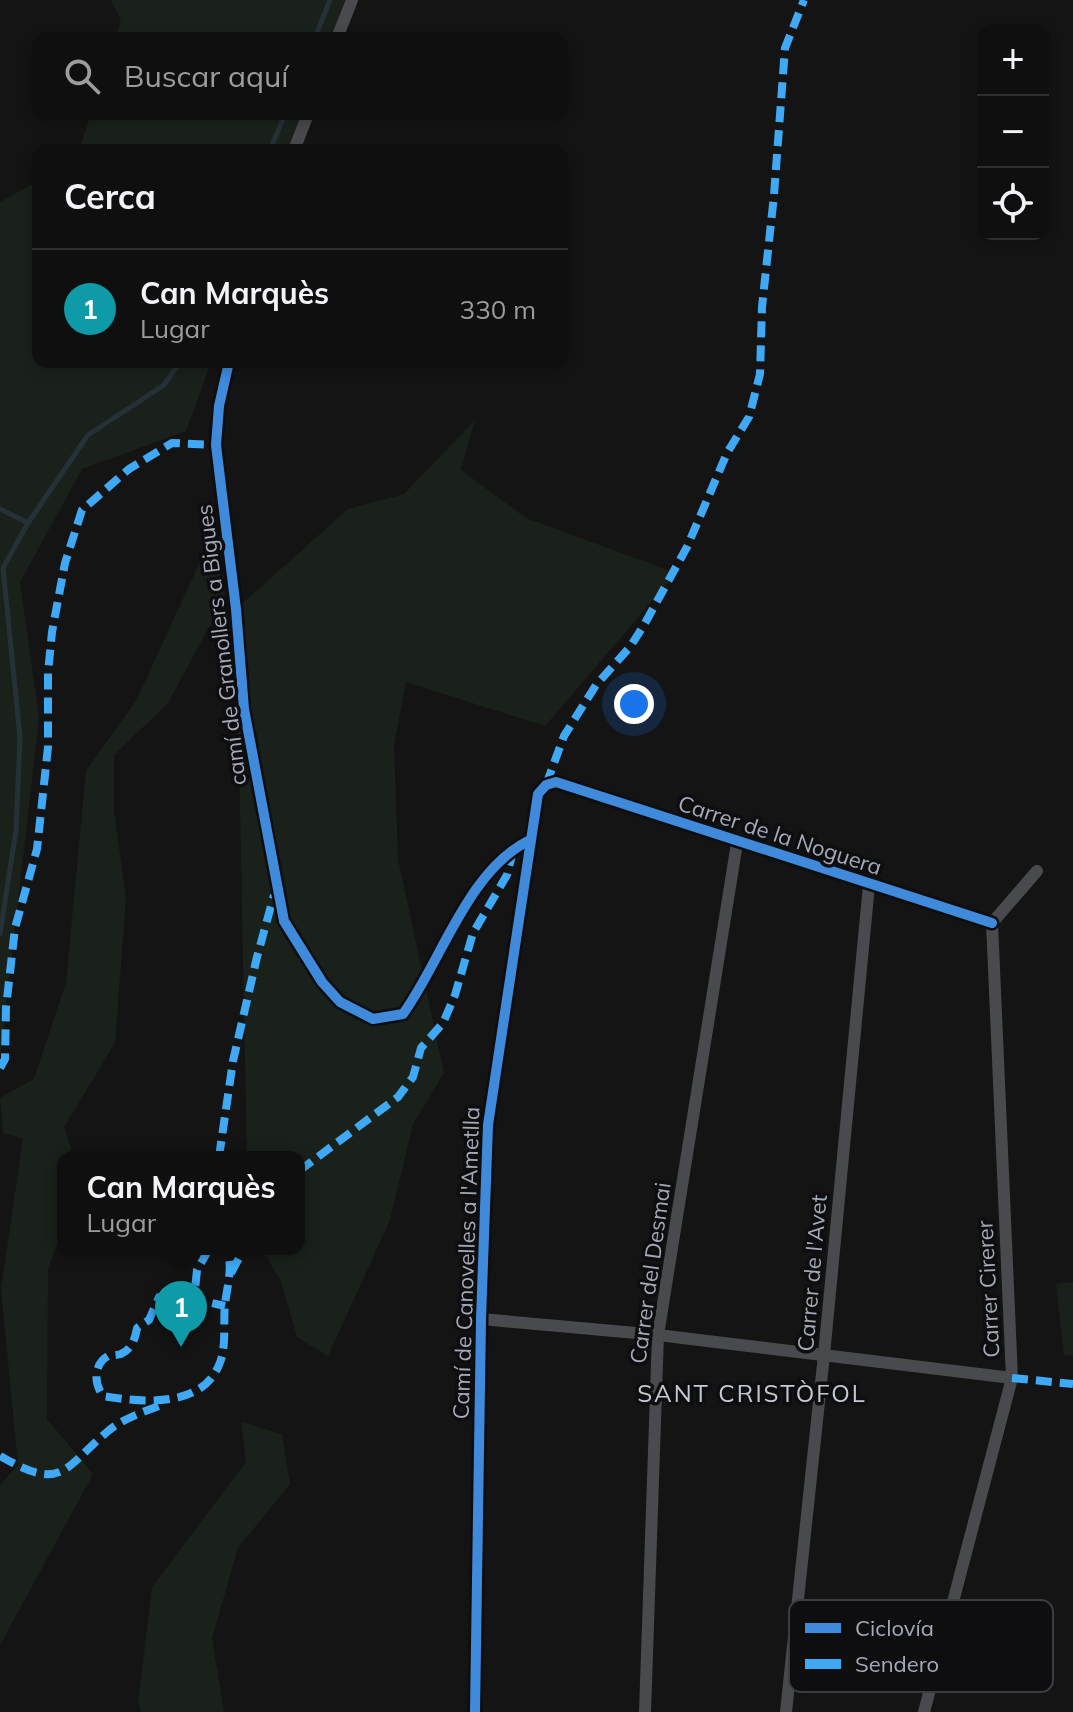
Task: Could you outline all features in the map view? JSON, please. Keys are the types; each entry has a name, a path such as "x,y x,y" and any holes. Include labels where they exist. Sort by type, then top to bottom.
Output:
{"street":[{"path":"339,32 352,0"},
{"path":"296,144 306,120"},
{"name":"camí de Granollers a Bigues","path":"228,368 219,406 216,445 236,609 244,709 284,921 322,982 340,1002 373,1019 403,1014 491,869 514,847 530,840"},
{"name":"Camí de Canovelles a l'Ametlla","path":"475,1712 481,1319 488,1125 538,794 546,785 556,782"},
{"name":"Carrer de la Noguera","path":"556,782 992,923"},
{"name":"Carrer del Desmai","path":"645,1712 658,1335 737,843"},
{"path":"992,923 1037,871"},
{"name":"Carrer de l'Avet","path":"798,1600 869,885"},
{"name":"Carrer Cirerer","path":"954,1600 1012,1378 992,923"},
{"path":"481,1319 658,1335 1012,1378"},
{"name":"Carrer de l'Avet","path":"786,1712 789,1684"},
{"name":"Carrer Cirerer","path":"924,1712 929,1692"}],"shaded area":[{"path":"111,0 345,0 333,32 118,32 121,21"},
{"path":"89,120 301,120 292,144 81,144"},
{"path":"32,184 32,368 209,368 186,431 82,469 20,582 39,718 0,1058 0,202"},
{"path":"475,420 461,470 526,518 676,573 545,726 406,682 394,745 398,859 444,1073 413,1124 390,1220 328,1356 297,1337 281,1281 266,1255 305,1255 305,1151 247,1151 236,609 348,509 404,494"},
{"path":"211,538 225,597 168,703 114,755 114,811 126,898 115,1043 64,1127 72,1151 57,1151 57,1244 48,1269 47,1419 93,1474 0,1645 0,1485 18,1465 1,1289 23,1139 3,1133 0,1098 34,1079 66,983 86,771 137,699"},
{"path":"1073,1282 1073,1355 1064,1356 1056,1284"},
{"path":"241,1422 282,1434 290,1484 238,1548 212,1638 224,1712 141,1712 138,1703 152,1587 246,1462"}],"waterway":[{"path":"317,32 330,0"},
{"path":"272,144 282,120"},
{"path":"0,934 16,830 20,737 3,568 28,523 88,435 164,385 176,368"},
{"path":"0,509 28,523"}],"marked path":[{"path":"546,785 564,736 596,685 630,647 644,625 687,547 727,453 749,417 760,374 762,307 785,48 804,0"},
{"path":"0,1068 5,1059 6,1008 15,928 37,849 48,747 48,673 52,632 65,563 82,510 129,469 172,443 216,445"},
{"path":"305,1167 398,1097 413,1077 421,1048 443,1023 455,995 473,933 507,875 512,855"},
{"path":"220,1151 233,1061 274,895"},
{"path":"206,1255 197,1270 194,1299 225,1306"},
{"path":"194,1299 159,1297 149,1320 137,1328 128,1349 121,1354 108,1356 97,1369 98,1386 103,1396 134,1400 168,1399 184,1396 210,1379 223,1351 230,1269 228,1255"},
{"path":"231,1273 241,1255"},
{"path":"1012,1378 1073,1384"},
{"path":"0,1456 37,1473 60,1472 113,1427 164,1404"}],"cycle path":[{"path":"228,368 219,406 216,445 236,609 244,709 284,921 322,982 340,1002 373,1019 403,1014 458,918 489,872 508,854 530,840"},
{"path":"475,1712 481,1319 488,1125 538,794 546,785 556,782 992,923"}],"place":[{"name":"Can Marquès","path":"181,1347"}],"district":[{"name":"SANT CRISTÒFOL","path":"752,1393"}]}
